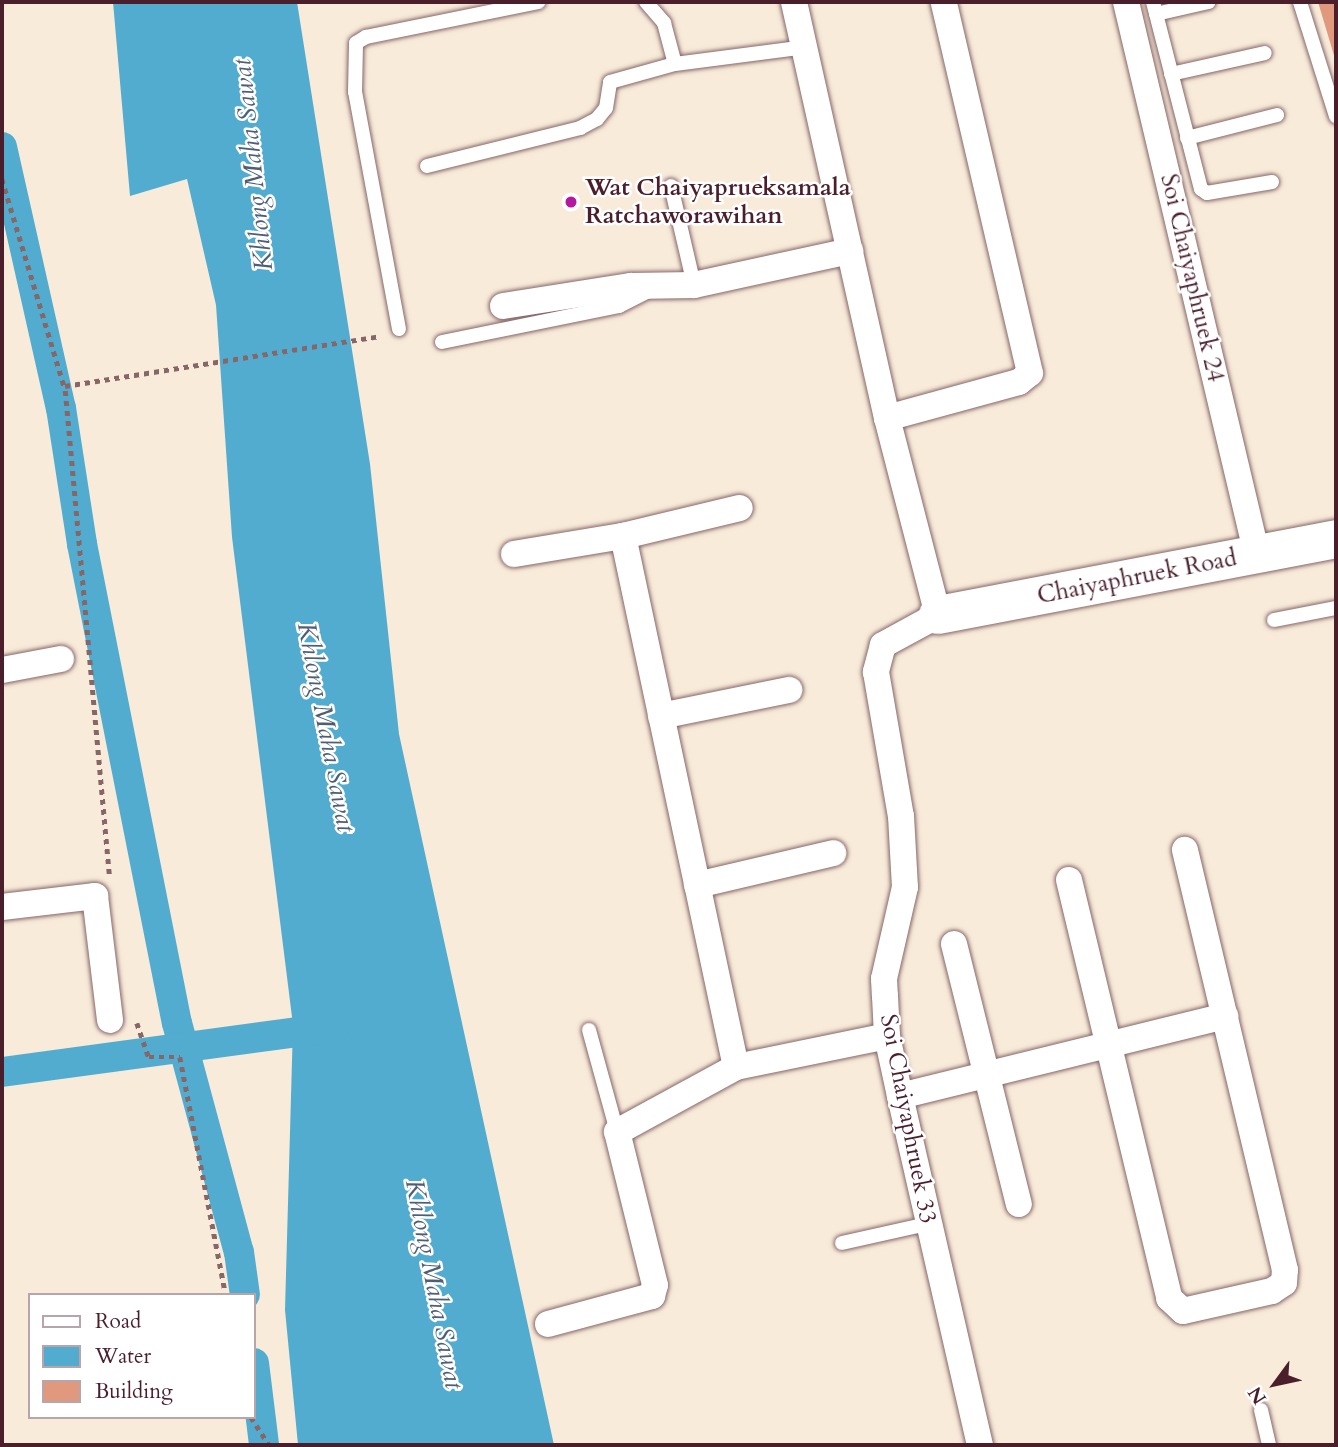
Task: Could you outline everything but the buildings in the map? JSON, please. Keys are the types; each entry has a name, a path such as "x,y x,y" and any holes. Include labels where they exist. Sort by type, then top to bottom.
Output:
{"street":[{"path":"794,2 887,418 938,615"},
{"path":"887,418 1019,382 1030,373 944,2"},
{"name":"Soi Chaiyaphruek 24","path":"1126,2 1257,555"},
{"path":"503,306 656,286 694,285 850,251"},
{"path":"514,554 623,536 740,508"},
{"path":"623,536 736,1068"},
{"name":"Chaiyaphruek Road","path":"938,615 1336,539"},
{"name":"Soi Chaiyaphruek 33","path":"938,615 883,645 876,672 901,816 905,887 884,979 887,1035 927,1224 981,1445"},
{"path":"2,670 61,659"},
{"path":"661,716 789,690"},
{"path":"1069,880 1106,1045 1169,1298 1183,1311 1272,1291 1284,1283 1285,1270 1185,850"},
{"path":"697,886 833,853"},
{"path":"2,907 94,896 123,1020"},
{"path":"954,944 1018,1204"},
{"path":"900,1096 1225,1016"},
{"path":"548,1324 652,1296 655,1285 617,1132 736,1068 887,1035"}],"lane":[{"path":"399,329 355,92 356,43 538,2"},
{"path":"646,2 664,23 675,64"},
{"path":"1209,2 1155,8 1197,181 1208,193 1272,182"},
{"path":"1300,2 1336,116"},
{"path":"427,166 580,128 597,119 607,108 610,82 675,64 806,47"},
{"path":"1171,74 1265,52"},
{"path":"1187,138 1277,115"},
{"path":"671,186 694,285"},
{"path":"442,342 619,306 656,286"},
{"path":"1274,620 1336,608"},
{"path":"589,1030 617,1132"},
{"path":"842,1243 927,1224"},
{"path":"1261,1410 1269,1445"}],"path":[{"path":"2,179 65,386 72,490 109,877"},
{"path":"65,386 362,342"},
{"path":"123,1020 149,1057 180,1058 226,1293"},
{"path":"252,1419 269,1445"}],"water":[{"name":"Khlong Maha Sawat","path":"113,2 297,2 370,464 399,734 554,1445 298,1445 285,1310 293,1025 232,537 216,305 187,179 130,196"}],"waterway":[{"path":"2,147 61,408 82,544 177,1023 239,1252 245,1293"},
{"path":"2,1072 334,1027"},
{"path":"256,1379 264,1445"}],"place":[{"name":"Wat Chaiyaprueksamala Ratchaworawihan","path":"571,202"}]}
